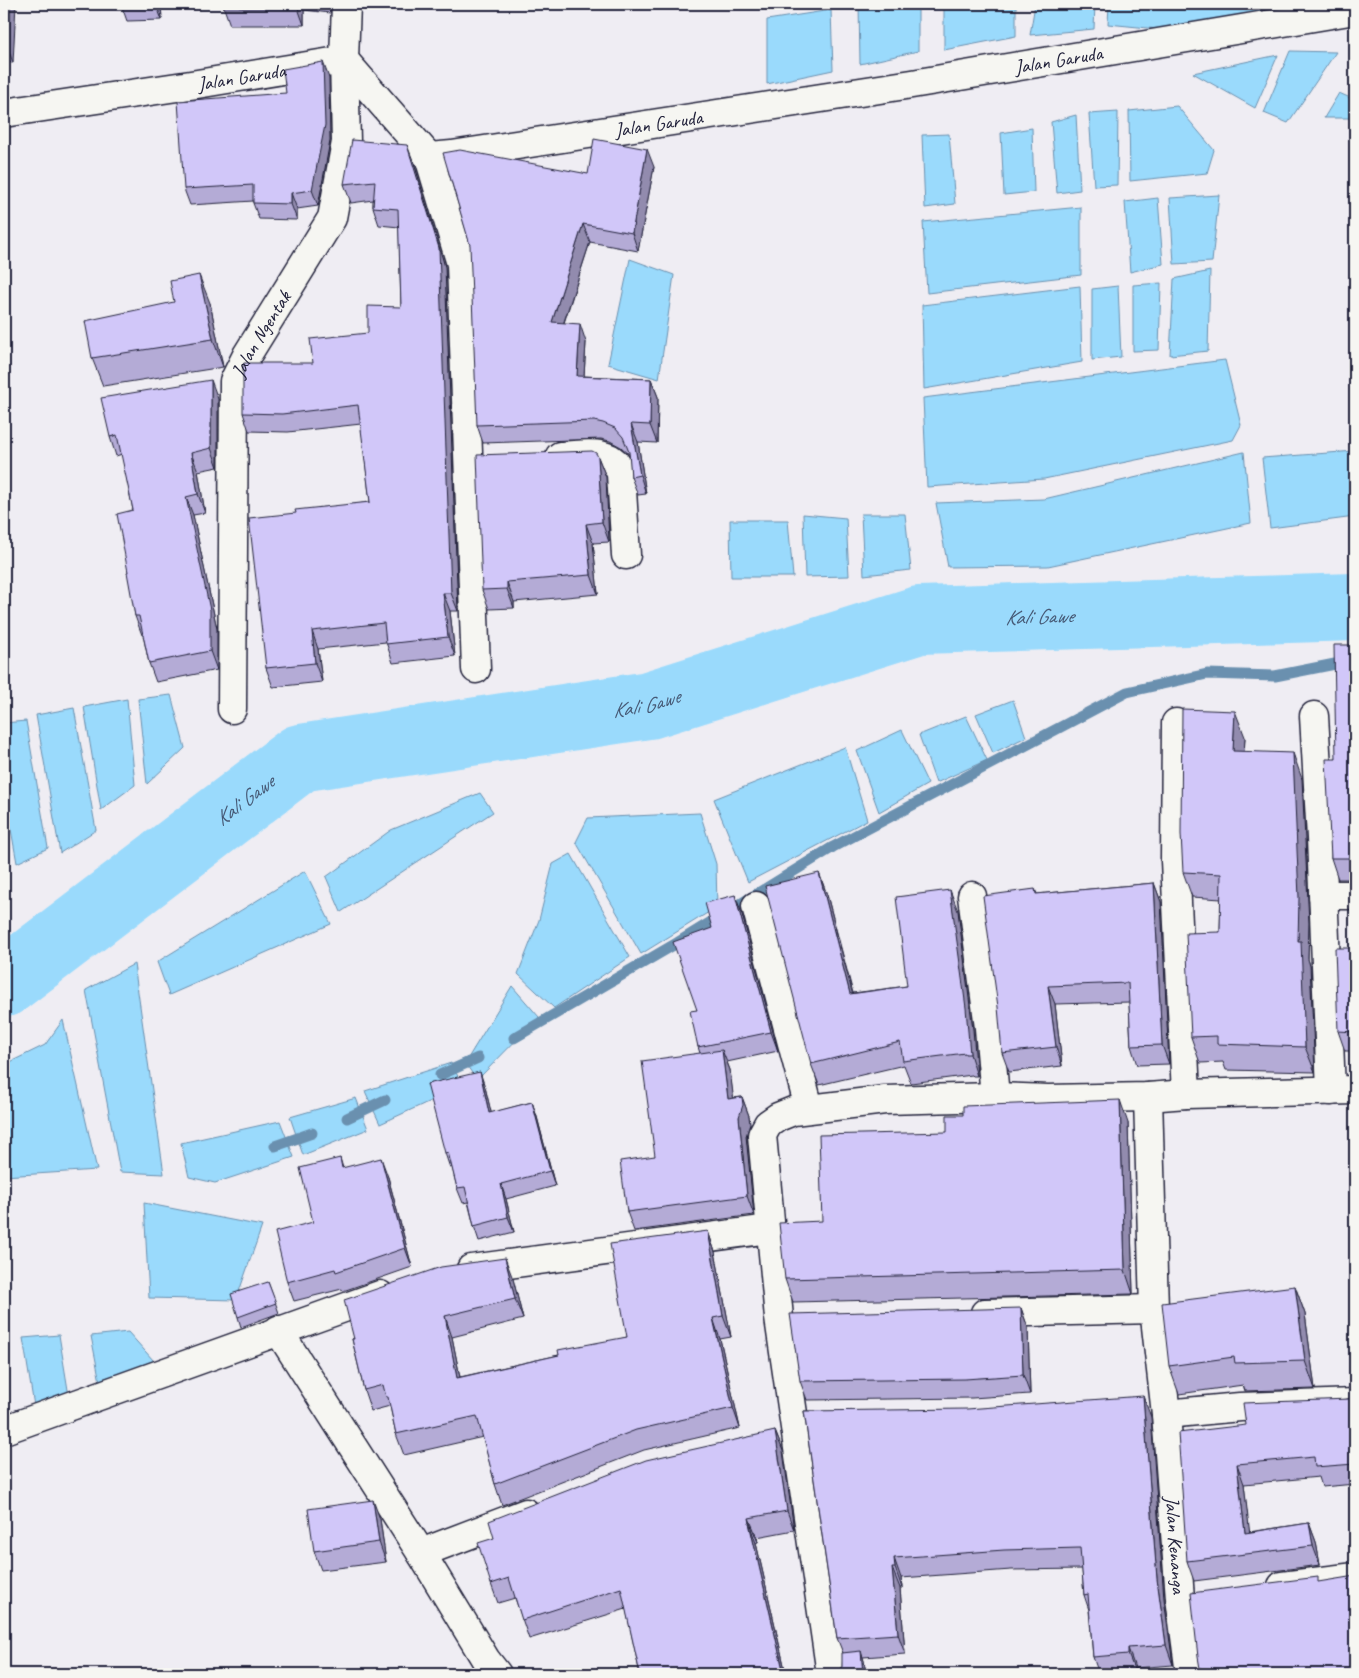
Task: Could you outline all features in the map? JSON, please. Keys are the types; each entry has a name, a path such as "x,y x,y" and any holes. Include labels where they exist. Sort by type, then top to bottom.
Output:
{"street":[{"name":"Jalan Ngentak","path":"232,709 224,383 247,355 332,218 346,142 344,60 346,4"},
{"name":"Jalan Garuda","path":"429,157 912,84 1355,10"},
{"name":"Jalan Garuda","path":"4,113 344,60"},
{"path":"344,60 429,157 461,264 476,669"},
{"path":"535,457 601,455 609,457 619,465 626,556"},
{"path":"469,458 497,458"},
{"path":"831,1674 788,1428 762,1135 768,1124 778,1117 793,1111 885,1100 995,1097 1048,1099 1343,1091 1323,895 1314,716"},
{"path":"1176,723 1176,860 1186,1094"},
{"path":"1323,895 1355,895"},
{"path":"972,896 989,1028 995,1097"},
{"path":"756,906 809,1108"},
{"name":"Jalan Kenanga","path":"1148,1097 1154,1310 1165,1407 1180,1598 1190,1674"},
{"path":"445,1272 770,1229"},
{"path":"4,1430 398,1288"},
{"path":"956,1314 1154,1310"},
{"path":"779,1318 808,1317"},
{"path":"278,1330 496,1674"},
{"path":"1136,1402 1165,1407 1240,1407 1355,1403"},
{"path":"788,1428 821,1416"},
{"path":"421,1553 549,1504"},
{"path":"1258,1589 1355,1577"},
{"path":"1180,1598 1209,1594"}],"water":[{"path":"859,4 918,4 918,51 860,64"},
{"path":"944,4 1016,4 1016,36 944,50"},
{"path":"1035,4 1095,4 1094,29 1030,35"},
{"path":"1109,4 1340,4 1178,31 1108,24"},
{"path":"831,10 833,70 767,84 767,20"},
{"path":"1290,51 1336,52 1288,123 1264,113"},
{"path":"1278,55 1255,108 1193,73"},
{"path":"1339,93 1355,100 1355,118 1324,118"},
{"path":"1177,106 1214,150 1207,173 1130,181 1129,111"},
{"path":"1118,112 1117,185 1094,186 1089,114"},
{"path":"1076,115 1080,190 1057,193 1051,122"},
{"path":"1032,128 1034,192 1004,195 1001,133"},
{"path":"949,134 955,204 925,208 922,135"},
{"path":"1219,195 1212,262 1174,264 1170,198"},
{"path":"1158,198 1163,264 1130,272 1125,202"},
{"path":"1081,207 1081,275 927,293 923,222"},
{"path":"630,259 674,275 659,379 608,364"},
{"path":"1210,271 1208,351 1170,355 1174,279"},
{"path":"1161,283 1159,350 1133,351 1133,285"},
{"path":"1080,286 1082,362 924,389 922,305"},
{"path":"1118,286 1121,357 1092,360 1092,289"},
{"path":"1225,360 1241,425 1233,440 1044,479 927,487 923,398"},
{"path":"1355,451 1355,517 1270,528 1262,458"},
{"path":"1244,452 1251,523 1048,566 948,567 936,503 1044,499"},
{"path":"803,514 846,518 849,576 805,577"},
{"path":"861,514 905,514 911,570 864,575"},
{"path":"730,520 788,520 793,577 731,577"},
{"path":"171,695 185,748 147,784 138,699"},
{"path":"127,699 135,785 101,810 84,707"},
{"path":"1013,700 1026,737 993,753 976,714"},
{"path":"74,708 96,830 60,853 36,715"},
{"path":"966,716 987,760 936,783 919,735"},
{"path":"26,721 48,848 17,863 4,790 4,723"},
{"path":"902,730 928,784 879,812 857,751"},
{"path":"845,747 867,820 748,882 714,799"},
{"path":"480,793 493,812 341,912 326,877 391,830"},
{"path":"700,813 716,864 717,907 641,954 576,842 588,818"},
{"path":"571,854 630,957 554,1008 518,974 539,920 553,864"},
{"path":"305,871 331,924 169,995 157,962"},
{"path":"134,964 164,1174 120,1172 86,990"},
{"path":"512,986 539,1017 477,1080 465,1063"},
{"path":"63,1020 97,1170 4,1176 4,1067 6,1064 45,1045"},
{"path":"451,1063 463,1086 380,1124 365,1091"},
{"path":"356,1098 368,1129 303,1155 290,1117"},
{"path":"280,1121 294,1157 215,1183 189,1177 181,1143"},
{"path":"144,1203 262,1226 236,1300 149,1298"},
{"path":"128,1332 162,1370 101,1387 91,1336"},
{"path":"59,1335 69,1396 34,1406 23,1338"}],"building":[{"path":"4,4 8,4 6,43 4,43"},
{"path":"224,4 298,4 298,8 224,8"},
{"path":"323,62 325,125 312,190 291,193 291,204 253,203 253,185 184,189 178,101 286,93 283,69"},
{"path":"594,139 647,149 632,233 583,224 552,322 580,324 577,376 651,379 650,425 631,424 640,475 631,477 629,452 623,437 615,428 603,423 594,421 477,425 470,245 443,153 460,150 588,174"},
{"path":"352,140 407,145 439,248 451,593 443,593 448,637 386,644 384,623 312,631 315,663 266,668 249,518 296,513 295,510 370,502 358,405 282,414 243,413 244,363 313,363 310,339 368,333 368,306 401,307 398,209 373,207 375,181 344,184"},
{"path":"199,275 213,339 92,358 85,321 174,302 170,281"},
{"path":"211,380 211,448 191,453 198,494 186,497 210,610 210,651 149,663 139,616 135,616 117,514 133,510 117,435 110,437 101,398"},
{"path":"592,451 598,457 602,522 586,524 591,575 507,582 507,589 482,590 477,455"},
{"path":"1334,645 1355,645 1355,861 1348,858 1331,858 1326,759 1336,759"},
{"path":"1182,709 1235,711 1233,751 1293,753 1299,898 1298,941 1301,941 1305,1047 1217,1044 1217,1036 1191,1037 1186,933 1220,932 1221,874 1183,872 1181,834"},
{"path":"819,873 850,994 907,986 896,897 950,890 966,1008 970,1054 965,1053 903,1061 900,1042 811,1064 765,886"},
{"path":"1154,883 1162,1045 1131,1046 1128,983 1048,986 1056,1047 1002,1053 998,1007 983,896 1035,889 1036,894"},
{"path":"735,895 771,1032 698,1047 690,1011 697,1010 673,942 712,928 705,903"},
{"path":"1335,948 1355,948 1355,1032 1338,1031"},
{"path":"722,1050 728,1099 742,1097 743,1105 739,1117 747,1196 627,1212 620,1161 655,1156 642,1061"},
{"path":"480,1072 489,1113 532,1102 550,1171 501,1184 508,1217 474,1226 465,1187 457,1188 448,1152 445,1153 427,1084"},
{"path":"1120,1100 1125,1270 785,1279 779,1223 822,1221 819,1135 947,1132 947,1115 963,1115 963,1106"},
{"path":"340,1158 342,1168 381,1158 405,1248 336,1272 335,1269 287,1282 275,1232 313,1222 300,1168"},
{"path":"708,1231 723,1316 713,1318 733,1408 636,1430 495,1484 477,1416 396,1434 388,1397 386,1397 383,1385 364,1390 344,1300 441,1267 505,1258 515,1299 445,1316 457,1378 559,1355 558,1350 627,1337 610,1244"},
{"path":"268,1282 276,1303 238,1317 231,1294"},
{"path":"1295,1286 1305,1361 1235,1363 1234,1357 1169,1366 1162,1303"},
{"path":"1021,1308 1023,1375 965,1379 800,1381 790,1314"},
{"path":"1143,1396 1157,1579 1166,1645 1128,1648 1128,1654 1093,1657 1088,1594 1084,1595 1080,1548 1004,1550 894,1558 895,1568 892,1568 898,1634 837,1638 804,1411 967,1409"},
{"path":"1355,1397 1355,1464 1315,1467 1314,1457 1237,1464 1245,1533 1309,1523 1313,1546 1187,1561 1178,1433 1246,1425 1243,1403 1349,1399"},
{"path":"775,1431 787,1511 749,1518 749,1523 784,1674 640,1674 621,1588 522,1620 509,1578 491,1584 478,1543 494,1538 489,1521 646,1460"},
{"path":"373,1500 379,1542 314,1551 308,1509"},
{"path":"1355,1576 1355,1674 1201,1674 1191,1593 1318,1577 1318,1582"},
{"path":"861,1651 863,1674 839,1674 842,1669 842,1653"}],"waterway":[{"name":"Kali Gawe","path":"4,983 300,758 649,705 919,620 1355,607"},
{"path":"514,1038 677,943 833,847 1127,692 1207,674 1275,676 1355,660"},
{"path":"440,1075 478,1058"},
{"path":"347,1118 385,1100"},
{"path":"275,1146 312,1133"}]}
